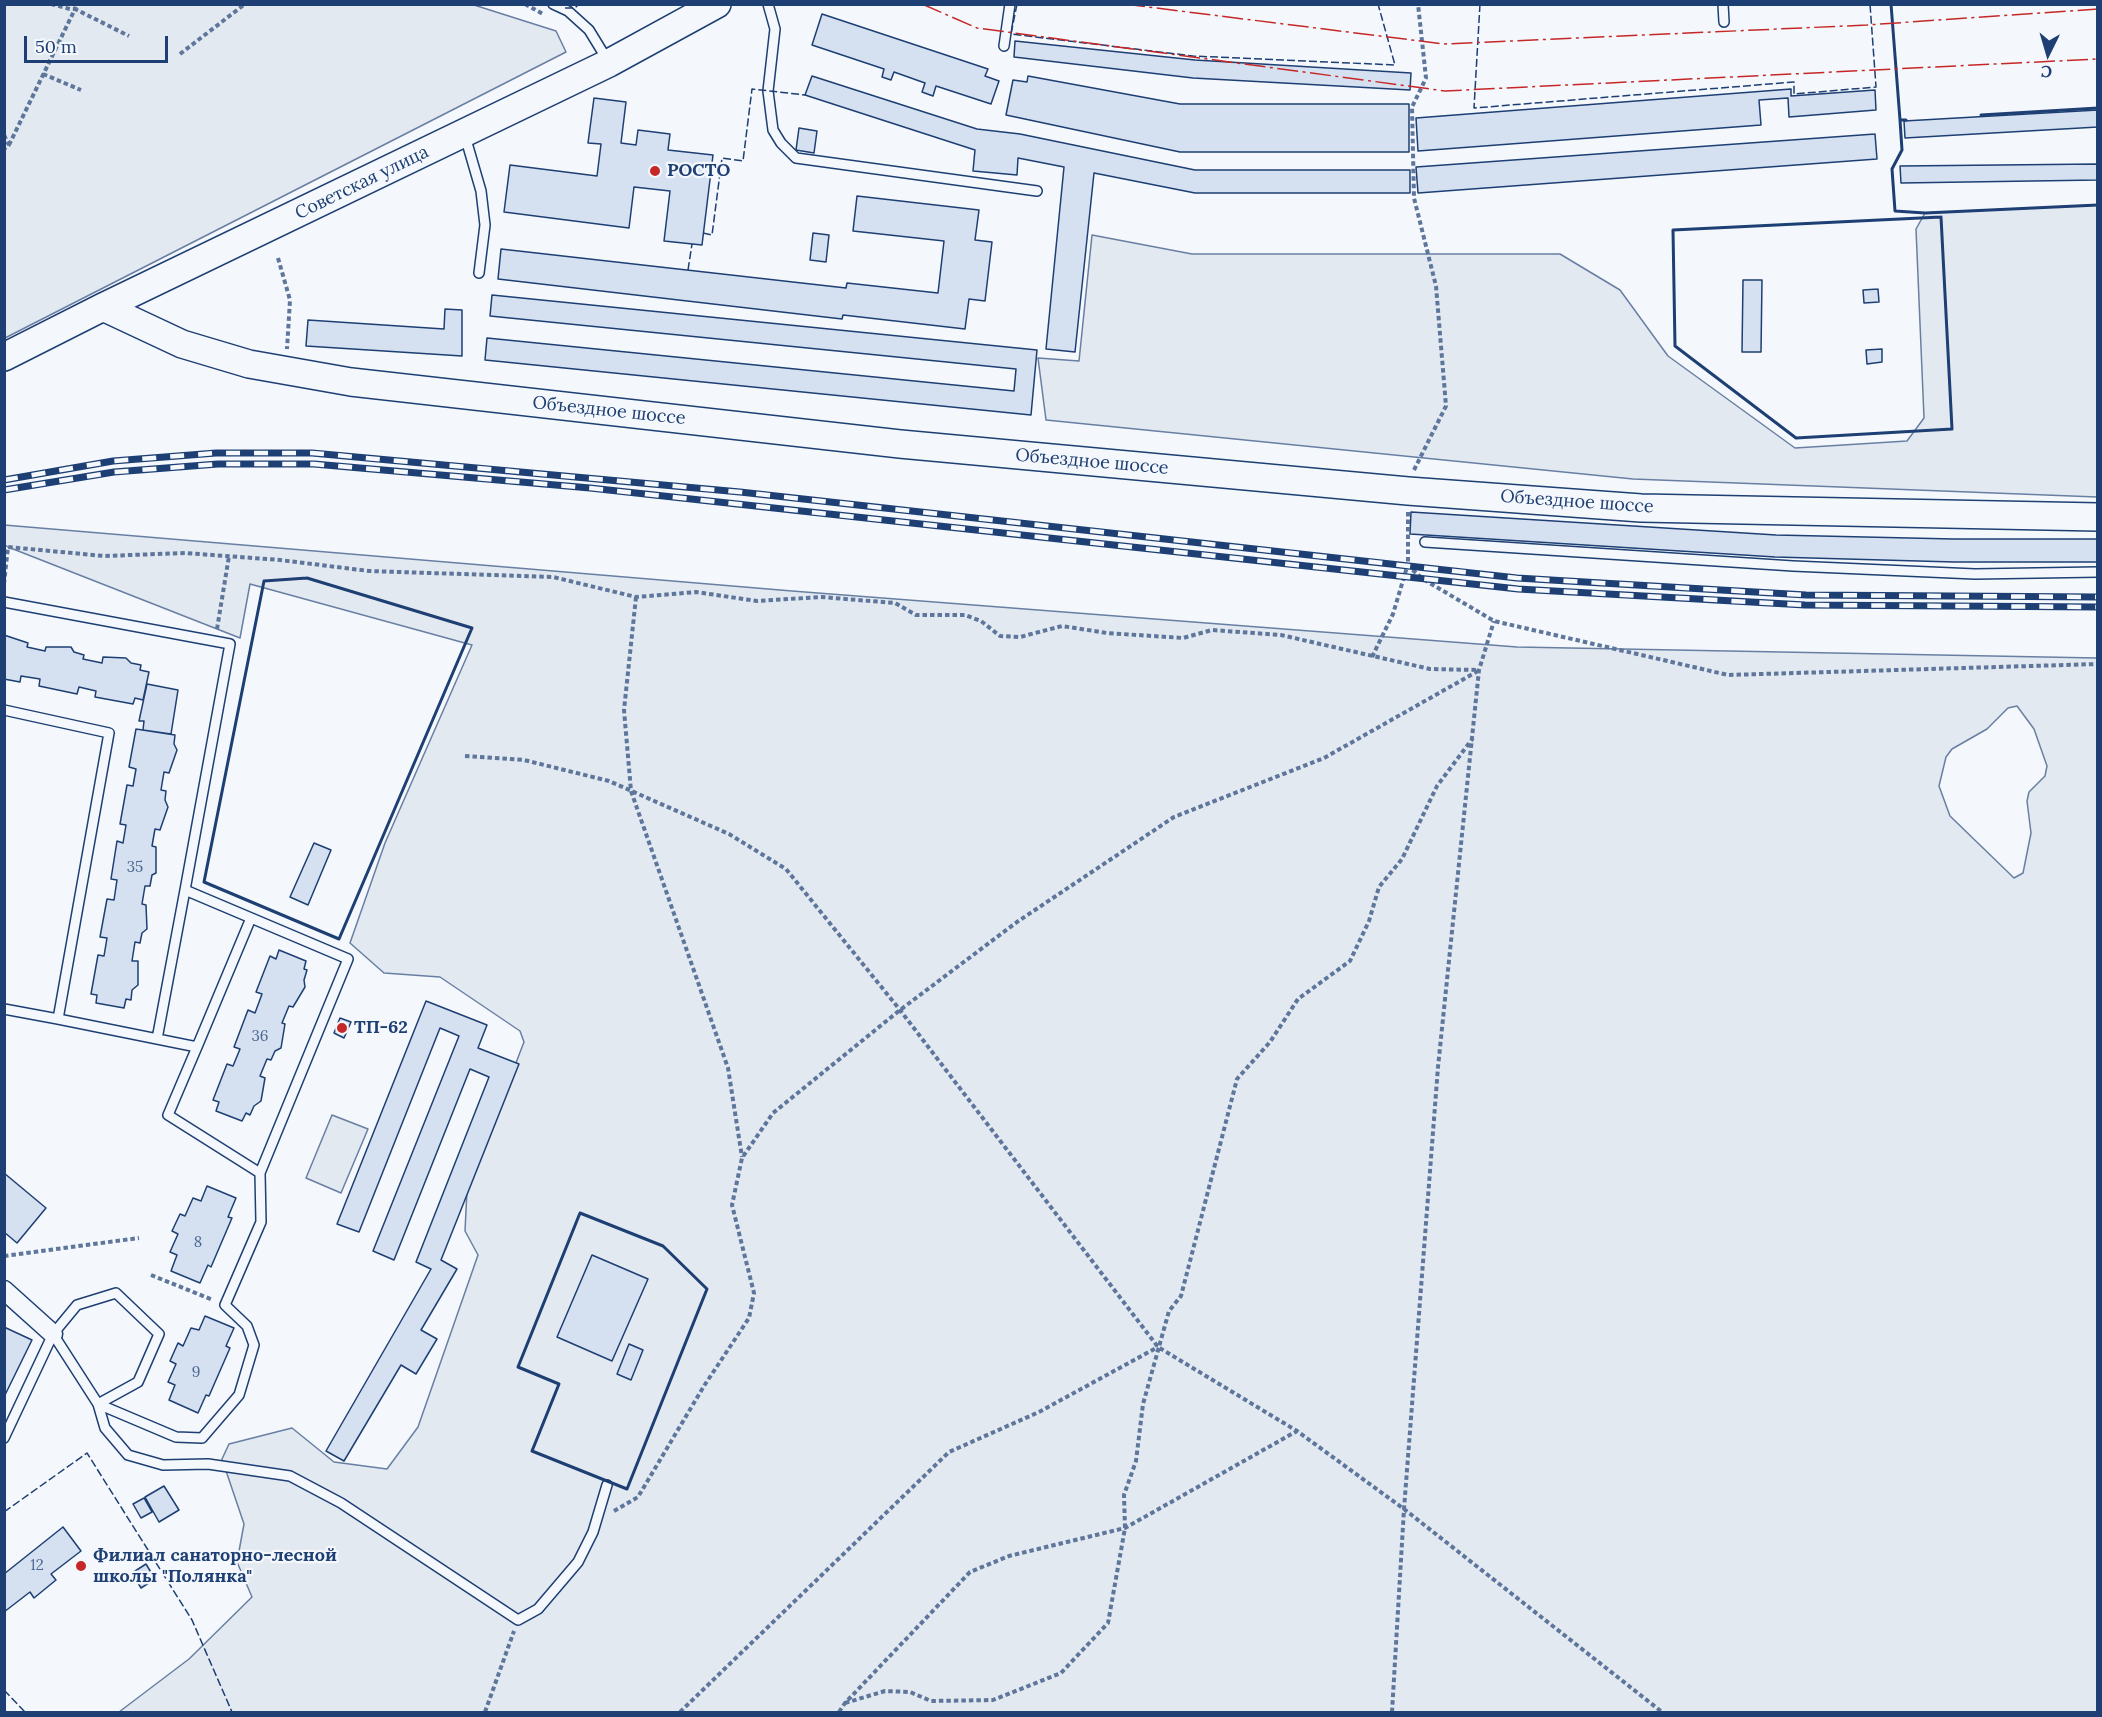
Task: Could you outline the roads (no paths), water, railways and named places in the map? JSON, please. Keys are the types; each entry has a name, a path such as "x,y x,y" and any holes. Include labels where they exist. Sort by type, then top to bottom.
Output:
{"main road":[{"name":"Советская улица","path":"4,357 609,63 687,12 717,4"},
{"name":"Объездное шоссе","path":"103,307 182,344 249,364 286,371 351,382 900,444 1408,490 1641,508 2097,518"}],"street":[{"path":"4,1290 53,1334"}],"lane":[{"path":"553,4 567,11 589,30 609,63"},
{"path":"768,4 775,28 768,91 773,130 781,143 796,158 1036,191"},
{"path":"1004,46 1010,4"},
{"path":"1723,4 1724,22"},
{"path":"464,134 474,163 485,225 479,273"},
{"path":"1425,542 1793,566 1975,574 2097,572"},
{"path":"4,602 230,644 157,1039"},
{"path":"4,710 109,733 58,1019"},
{"path":"98,1404 176,1437 202,1438 239,1395 254,1345 248,1326 225,1305 261,1222 260,1173 348,959 184,890"},
{"path":"251,918 168,1115 260,1173"},
{"path":"4,1009 197,1047"},
{"path":"4,1438 53,1334 77,1305 116,1293 159,1334 138,1382 98,1404"},
{"path":"53,1334 98,1404 105,1428 128,1455 163,1465 208,1464 290,1476 341,1503 518,1620 538,1609 578,1562 593,1532 607,1485"}],"railway":[{"path":"4,480 113,461 216,453 312,453 740,492 1517,578 1806,595 2098,597"},
{"path":"4,490 114,472 218,464 314,464 590,488 1518,589 1805,605 2098,607"}],"place":[{"name":"РОСТО","path":"655,171"},
{"name":"ТП-62","path":"342,1028"},
{"name":"Филиал санаторно-лесной школы \"Полянка\"","path":"81,1566"}]}
